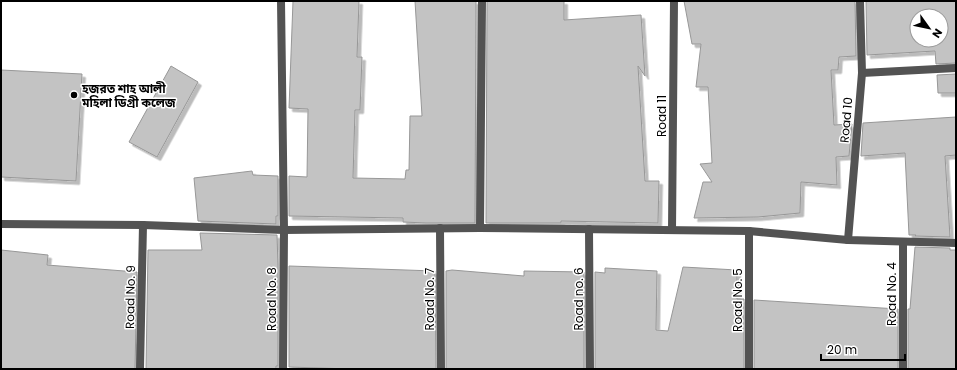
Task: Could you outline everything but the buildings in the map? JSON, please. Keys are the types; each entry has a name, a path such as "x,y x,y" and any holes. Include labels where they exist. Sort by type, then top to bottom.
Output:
{"street":[{"name":"Road No. 8","path":"280,1 284,230 283,369"},
{"path":"480,228 482,1"},
{"name":"Road 11","path":"672,230 674,1"},
{"name":"Road 10","path":"848,240 862,73 860,1"},
{"path":"862,73 956,68"},
{"path":"1,224 284,230 480,228 749,231 848,240 956,243"},
{"name":"Road No. 9","path":"140,369 143,226"},
{"name":"Road No. 7","path":"440,228 441,369"},
{"name":"Road no. 6","path":"589,230 590,369"},
{"name":"Road No. 5","path":"749,231 749,369"},
{"name":"Road No. 4","path":"903,242 903,369"}],"place":[{"name":"হজরত শাহ আলী মহিলা ডিগ্রী কলেজ","path":"74,95"}]}
